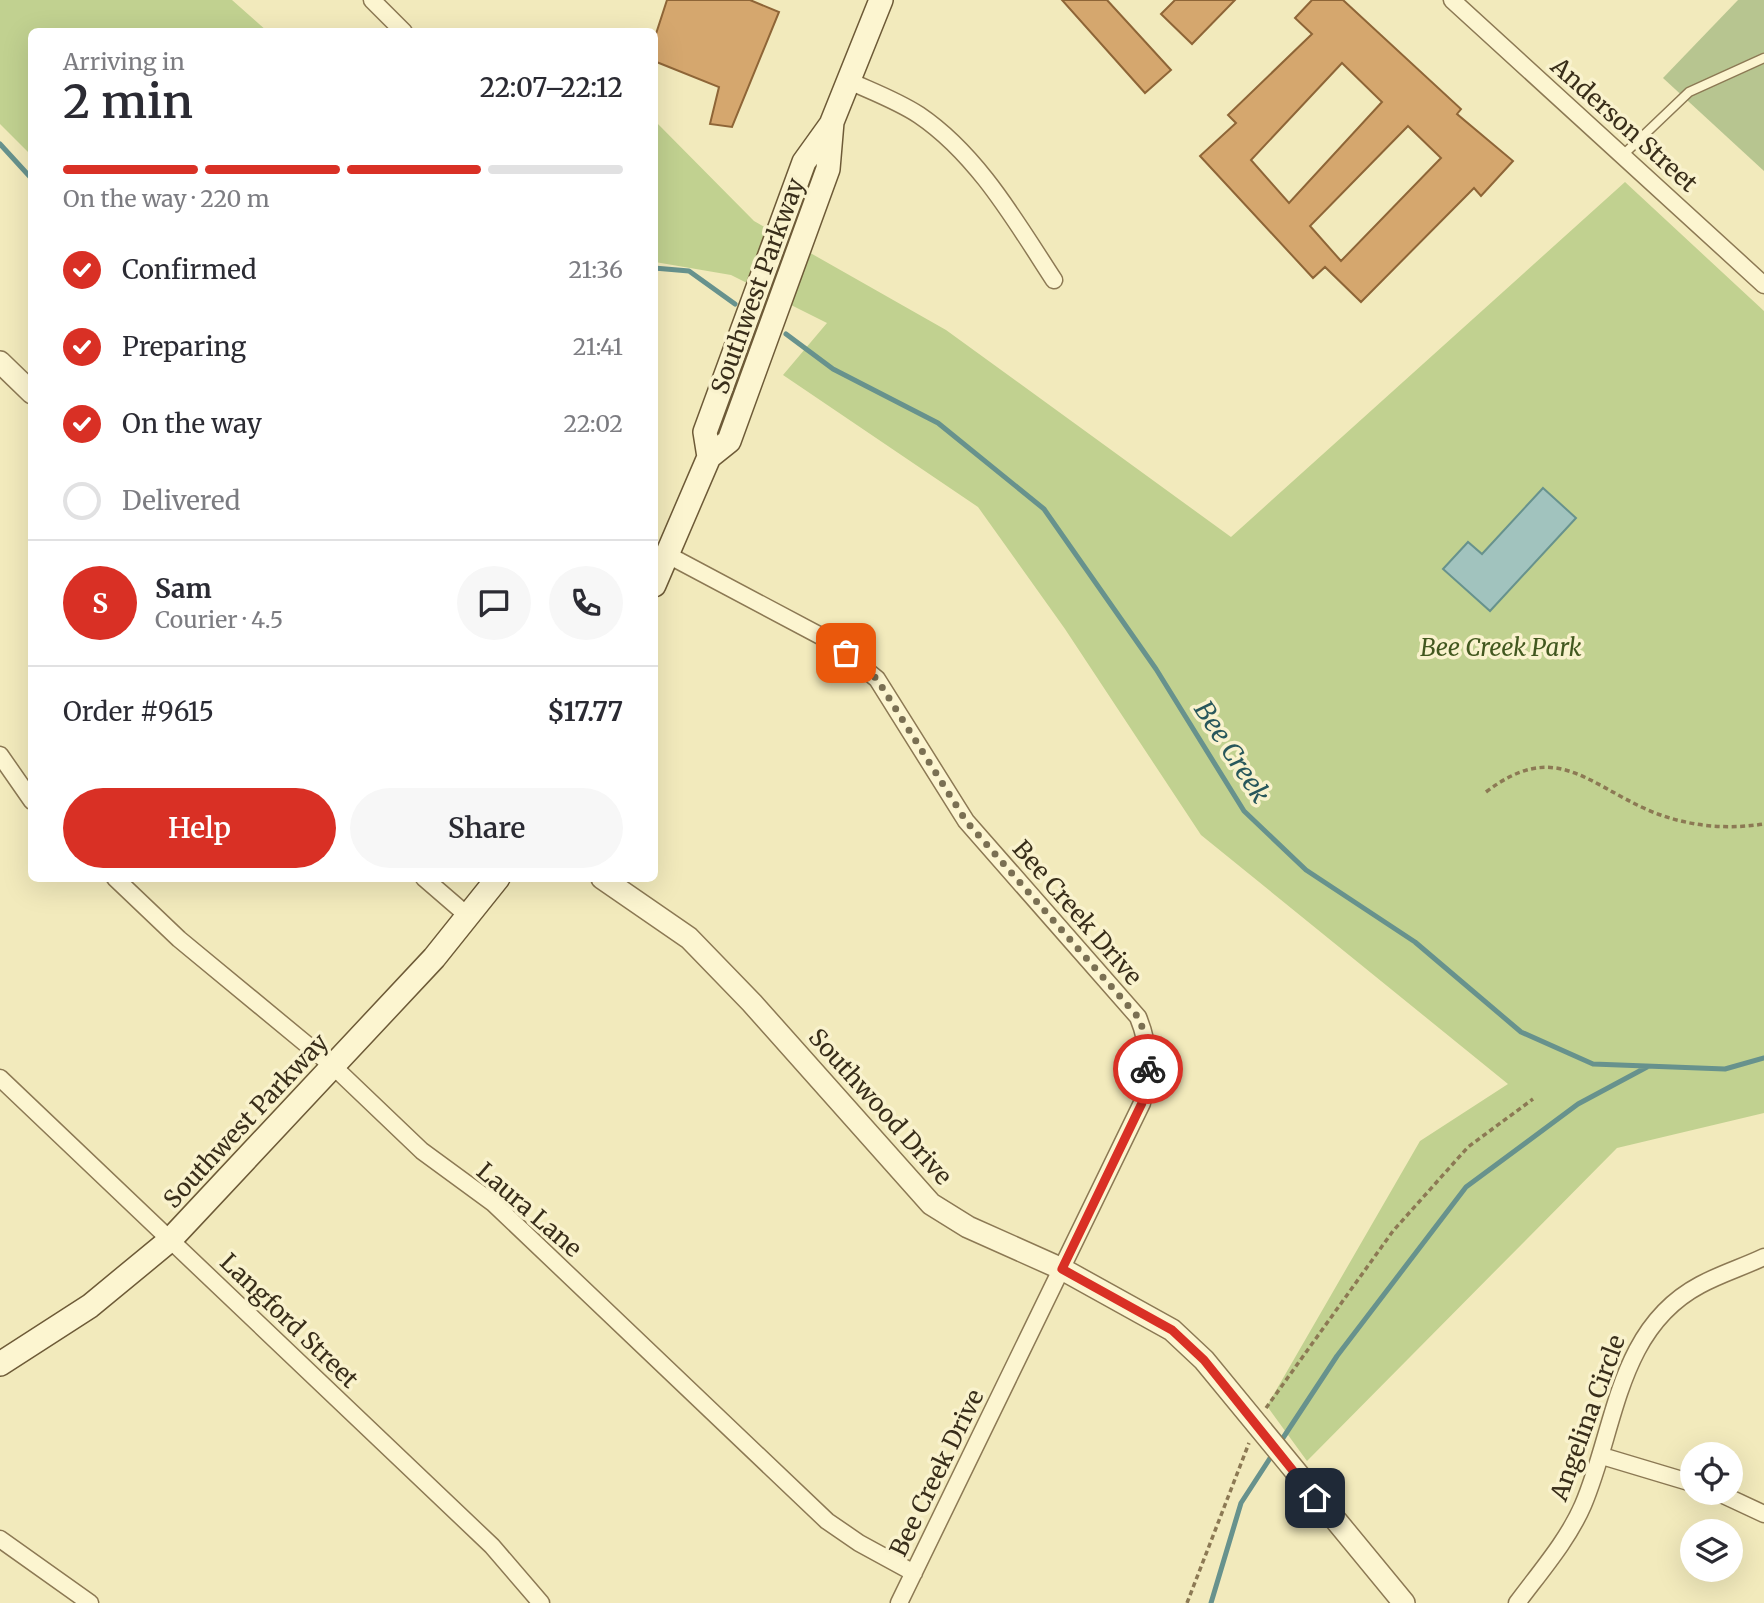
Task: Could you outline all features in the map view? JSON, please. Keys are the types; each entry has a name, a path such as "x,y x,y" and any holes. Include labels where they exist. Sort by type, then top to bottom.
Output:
{"main road":[{"name":"Southwest Parkway","path":"658,576 709,457 729,441 828,169 832,122 881,0"},
{"name":"Southwest Parkway","path":"0,1364 90,1306 170,1240 334,1067 495,882"}],"street":[{"path":"372,0 400,28"},
{"name":"Anderson Street","path":"1452,0 1764,285"},
{"path":"847,80 918,114 948,138 1001,200 1054,280"},
{"path":"0,362 28,389"},
{"name":"Bee Creek Drive","path":"668,555 830,641 862,664 877,679 966,821 1138,1017 1145,1034 1149,1077 1142,1103 899,1603"},
{"path":"0,755 28,795"},
{"name":"Laura Lane","path":"119,882 179,939 334,1067 422,1151 494,1203 827,1521 859,1543 914,1573"},
{"path":"429,882 468,916"},
{"name":"Southwood Drive","path":"608,882 689,938 752,1003 931,1204 968,1227 1062,1269 1172,1330 1262,1415 1297,1477 1404,1603"},
{"name":"Langford Street","path":"0,1079 492,1546 541,1603"},
{"name":"Angelina Circle","path":"1517,1603 1552,1556 1581,1508 1602,1456 1625,1370 1643,1335 1668,1308 1699,1286 1764,1257"},
{"path":"1602,1456 1680,1479"},
{"path":"1743,1504 1764,1514"},
{"path":"0,1539 90,1603"}],"lane":[{"path":"1623,154 1689,92 1764,58"}],"path":[{"path":"1486,792 1516,773 1552,766 1589,777 1647,809 1682,822 1713,827 1764,824"},
{"path":"1187,1603 1262,1415 1393,1231 1468,1147 1533,1099"}],"green space":[{"path":"0,0 232,0 264,28 28,28 28,152 0,124"},
{"path":"1738,0 1764,0 1764,171 1663,78"},
{"name":"Bee Creek Park","path":"658,124 754,221 946,330 1231,537 1625,182 1764,311 1764,1113 1617,1148 1307,1461 1267,1406 1420,1141 1508,1084 1201,835 1065,629 978,507 783,375 827,323 731,275 658,263"}],"water":[{"path":"1543,488 1576,518 1490,611 1443,569 1468,542 1482,554"}],"building":[{"path":"667,0 750,0 779,12 732,127 710,124 719,87 658,63 658,28"},
{"path":"1062,0 1107,0 1171,70 1145,93"},
{"path":"1175,0 1235,0 1192,44 1161,14"},
{"path":"1312,0 1343,0 1461,109 1457,114 1513,161 1481,196 1474,188 1361,302 1325,267 1313,278 1200,156 1236,123 1228,115 1312,34 1295,18","holes":["1342,63 1382,102 1289,203 1251,160","1408,126 1441,158 1341,261 1310,226"]}],"waterway":[{"name":"Bee Creek","path":"0,144 28,175"},
{"name":"Bee Creek","path":"658,268 689,271 735,304"},
{"name":"Bee Creek","path":"786,334 833,369 938,423 1044,509 1156,669 1244,811 1306,870 1415,942 1521,1032 1593,1064 1725,1069 1764,1058"},
{"path":"1279,1444 1337,1356 1466,1187 1578,1104 1647,1067"},
{"path":"1211,1603 1241,1503 1274,1452"}],"way so far":[{"path":"846,653 877,679 966,821 1138,1017 1145,1034 1148,1069"}],"route":[{"path":"1148,1069 1149,1077 1142,1103 1062,1269 1172,1330 1204,1360 1315,1498"}]}
